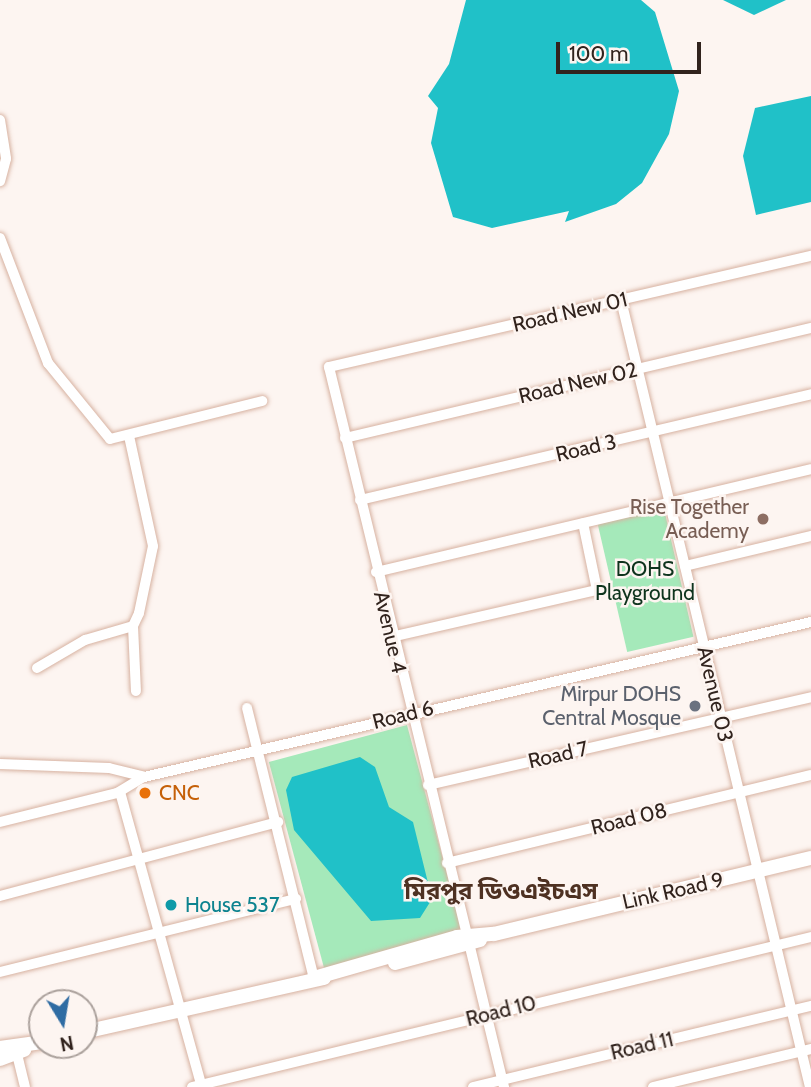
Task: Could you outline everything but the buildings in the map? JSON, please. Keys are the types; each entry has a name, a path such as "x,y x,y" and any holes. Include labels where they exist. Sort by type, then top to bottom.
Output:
{"main road":[{"name":"Link Road 9","path":"98,1029 811,858"},
{"path":"0,1059 28,1046"},
{"path":"0,1048 16,1050"}],"street":[{"path":"0,120 6,159 0,181"},
{"path":"0,238 48,363 110,439 262,401"},
{"name":"Road New 01","path":"330,367 811,256"},
{"name":"Avenue 03","path":"621,300 791,1011 806,1051 810,1087"},
{"name":"Road New 02","path":"345,438 811,328"},
{"name":"Avenue 4","path":"330,367 409,712 469,940 503,1083"},
{"name":"Road 3","path":"360,500 811,394"},
{"path":"129,436 153,546 133,626 135,691"},
{"path":"376,572 811,469"},
{"path":"391,637 598,588 583,523"},
{"path":"685,566 811,536"},
{"name":"Road 6","path":"0,822 120,792 144,777 259,751 409,712 811,622"},
{"path":"37,668 85,640 133,626"},
{"name":"Road 7","path":"428,785 811,697"},
{"path":"247,708 278,822 314,978"},
{"path":"0,764 109,768 144,777"},
{"name":"Road 08","path":"447,863 811,775"},
{"path":"120,792 155,933 181,1011 199,1086"},
{"path":"0,896 278,822"},
{"path":"0,972 296,899"},
{"name":"Road 10","path":"199,1086 811,937"},
{"name":"Road 11","path":"473,1087 503,1083 811,1006"},
{"path":"16,1050 25,1087"},
{"path":"653,1087 806,1051"}],"green space":[{"name":"DOHS Playground","path":"664,509 693,637 627,652 598,524"},
{"path":"407,725 463,933 325,970 269,762"}],"water":[{"path":"466,0 641,0 655,12 679,91 669,134 642,183 616,204 565,222 569,211 492,228 453,217 431,143 438,108 428,96 449,64"},
{"path":"723,0 786,0 754,15"},
{"path":"811,96 811,202 756,215 743,156 755,108"},
{"path":"360,757 375,767 389,807 413,822 432,899 420,918 371,921 294,830 286,790 292,777"}],"place":[{"name":"Rise Together Academy","path":"763,519"},
{"name":"Mirpur DOHS Central Mosque","path":"695,706"},
{"name":"CNC","path":"145,793"},
{"name":"House 537","path":"171,905"}],"district":[{"name":"মিরপুর ডিওএইচএস","path":"501,891"}]}
